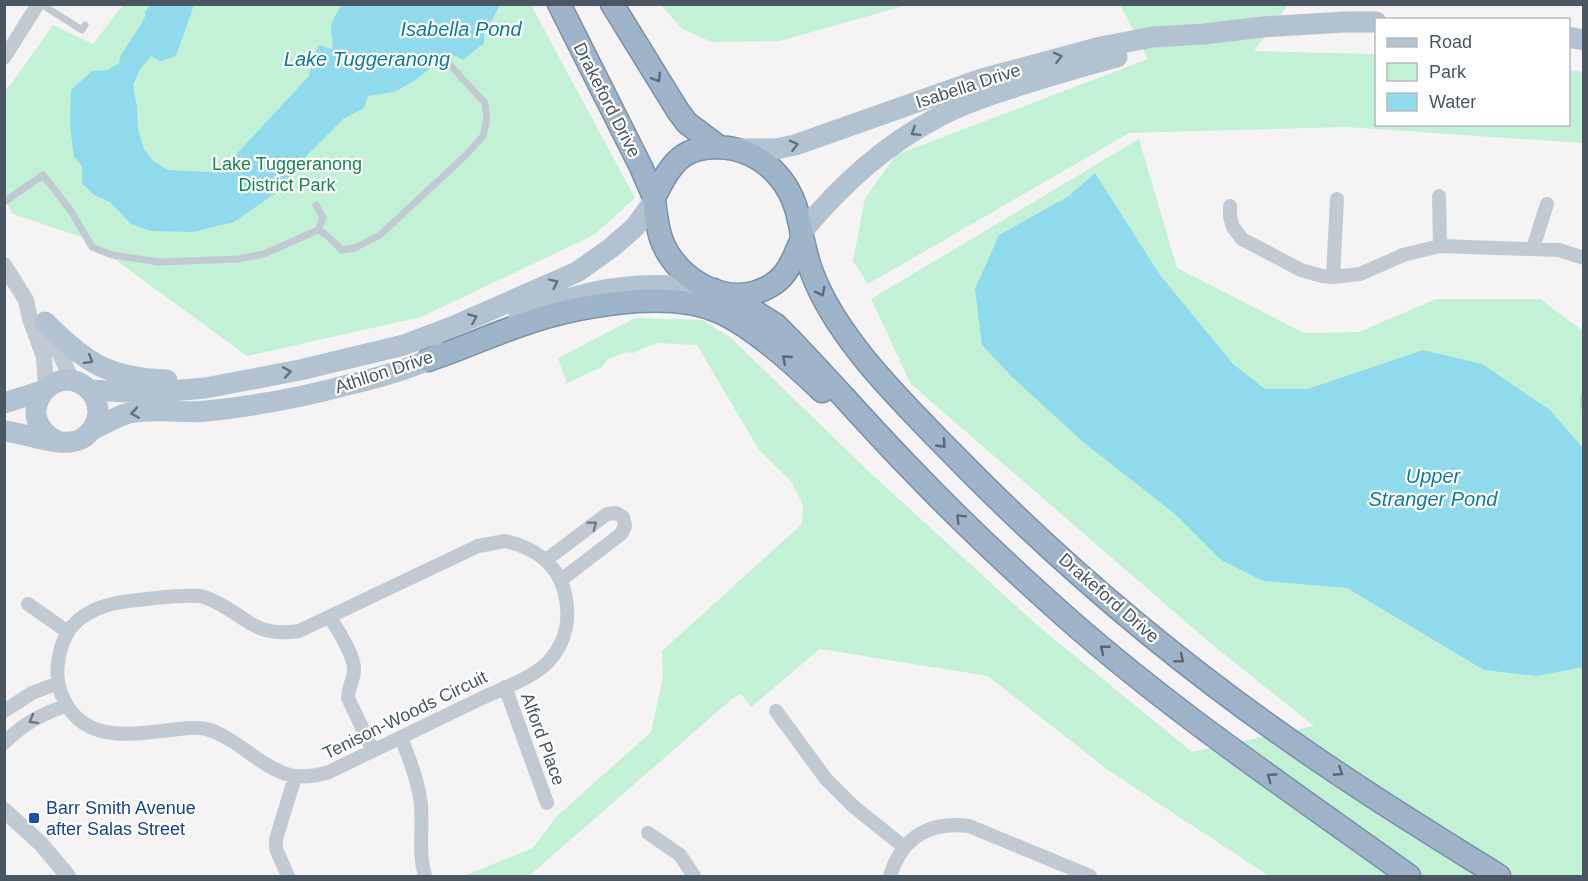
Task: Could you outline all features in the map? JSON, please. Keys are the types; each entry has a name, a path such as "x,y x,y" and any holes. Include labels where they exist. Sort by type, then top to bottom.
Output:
{"highway":[{"name":"Drakeford Drive","path":"559,4 641,167 654,199"},
{"path":"612,4 687,123 727,148"},
{"path":"710,290 730,294 756,293 777,282 793,260 801,235 793,198 782,179 750,153 727,148 704,147 682,157 669,170 654,199 662,242 670,257 684,273 710,290 749,308 776,325 908,467 977,536 1042,596 1108,652 1201,726 1409,876"},
{"name":"Drakeford Drive","path":"801,235 811,270 835,318 850,340 910,411 983,486 1126,615 1204,678 1286,737 1499,876"},
{"path":"428,360 460,350 528,322 563,312 628,302 667,300 694,304 724,314 760,338 819,388 886,453 908,467"}],"main road":[{"name":"Isabella Drive","path":"727,148 776,149 795,145 982,79 1101,46 1153,37 1304,24 1375,22"},
{"name":"Isabella Drive","path":"801,235 840,188 865,166 889,147 940,116 1019,86 1204,34"},
{"name":"Athllon Drive","path":"4,403 66,381 83,386 148,393 300,370 404,345 500,307 577,272 597,259 635,227 654,199"},
{"name":"Athllon Drive","path":"4,431 59,442 74,442 92,430 128,413 208,411 315,394 372,379 428,360 458,344 553,302 597,290 645,284 710,290"},
{"path":"45,322 71,348 92,363 112,371 150,379 204,385"},
{"path":"83,386 96,402 98,410 92,430"},
{"path":"45,389 36,409 37,420 41,430 59,442"}],"street":[{"path":"4,58 40,4"},
{"path":"1438,196 1440,246"},
{"path":"1334,277 1337,199"},
{"path":"1533,248 1547,204"},
{"path":"1230,206 1233,227 1242,239 1300,270 1334,277 1360,274 1403,255 1440,246 1559,250 1584,258"},
{"path":"4,265 26,300 41,312 69,374 83,386"},
{"path":"26,300 30,319 44,357 45,389"},
{"path":"546,560 608,514 616,513 622,517 625,526 621,534 561,580"},
{"name":"Tenison-Woods Circuit","path":"505,541 523,544 546,560 561,580 567,601 568,616 564,638 543,666 373,751 329,772 312,777 295,777 273,768 220,733 205,728 134,734 110,734 92,728 81,721 67,705 58,683 60,650 68,632 89,612 106,605 200,596 215,601 258,628 274,633 299,631 487,542 505,541"},
{"path":"28,604 68,632"},
{"path":"330,616 352,661 354,670 348,698 373,751"},
{"path":"4,711 32,693 58,683"},
{"name":"Alford Place","path":"505,687 548,803"},
{"path":"4,743 19,728 38,716 67,705"},
{"path":"776,711 826,779 853,806 904,848"},
{"path":"401,737 417,783 421,805 421,863 426,876"},
{"path":"288,876 276,849 276,839 295,777"},
{"path":"4,810 41,844 68,876"},
{"path":"890,876 894,862 904,848 926,831 952,824 969,826 1090,876"},
{"path":"648,833 680,855 694,876"}],"lane":[{"path":"40,4 82,30 85,25"},
{"path":"318,230 342,250 355,248 380,235 451,170 483,136 487,119 485,103 449,64"},
{"path":"4,202 43,175 71,211 92,247 112,255 159,262 238,259 264,254 318,230 323,218 316,205"},
{"path":"1584,396 1584,406"}],"green space":[{"name":"Lake Tuggeranong District Park","path":"123,5 531,5 635,198 594,235 421,317 247,356 87,239 13,214 5,200 4,90 12,83 53,25 93,44"},
{"path":"661,5 907,5 780,41 712,42 682,29"},
{"path":"1120,5 1288,5 1254,51 1375,54 1375,126 1570,126 1570,70 1583,72 1583,143 1346,127 1129,133 868,284 853,261 865,198 896,155 1148,59"},
{"path":"1139,139 1177,268 1304,333 1359,332 1436,299 1540,299 1583,331 1583,876 1269,876 1108,770 988,676 820,649 751,707 741,694 733,698 529,876 463,876 533,848 556,817 651,732 663,677 662,651 802,524 803,505 791,481 759,450 697,345 656,343 633,353 625,352 607,360 602,367 567,383 558,358 635,318 702,320 730,337 865,468 1038,626 1192,752 1314,726 1209,642 911,384 871,299"}],"water":[{"name":"Lake Tuggeranong","path":"151,4 194,5 176,56 160,61 151,56 141,68 133,85 138,130 144,149 153,161 168,170 210,172 230,161 309,76 312,60 319,45 332,49 332,25 342,5 500,5 484,34 484,43 463,60 448,55 414,81 394,92 368,96 364,108 343,119 309,153 277,192 234,222 193,232 151,231 131,224 110,202 94,195 82,183 82,166 74,157 70,126 71,90 92,71 108,70 119,63 121,55"},
{"name":"Upper Stranger Pond","path":"1095,173 1160,275 1233,364 1265,389 1308,389 1423,350 1482,364 1550,410 1583,448 1583,667 1537,676 1484,670 1347,588 1263,581 1221,560 1175,514 1083,442 1011,376 982,345 975,289 999,235 1069,196"}],"place":[{"name":"Barr Smith Avenue after Salas Street","path":"34,818"}],"water label":[{"name":"Isabella Pond","path":"461,29"}]}
